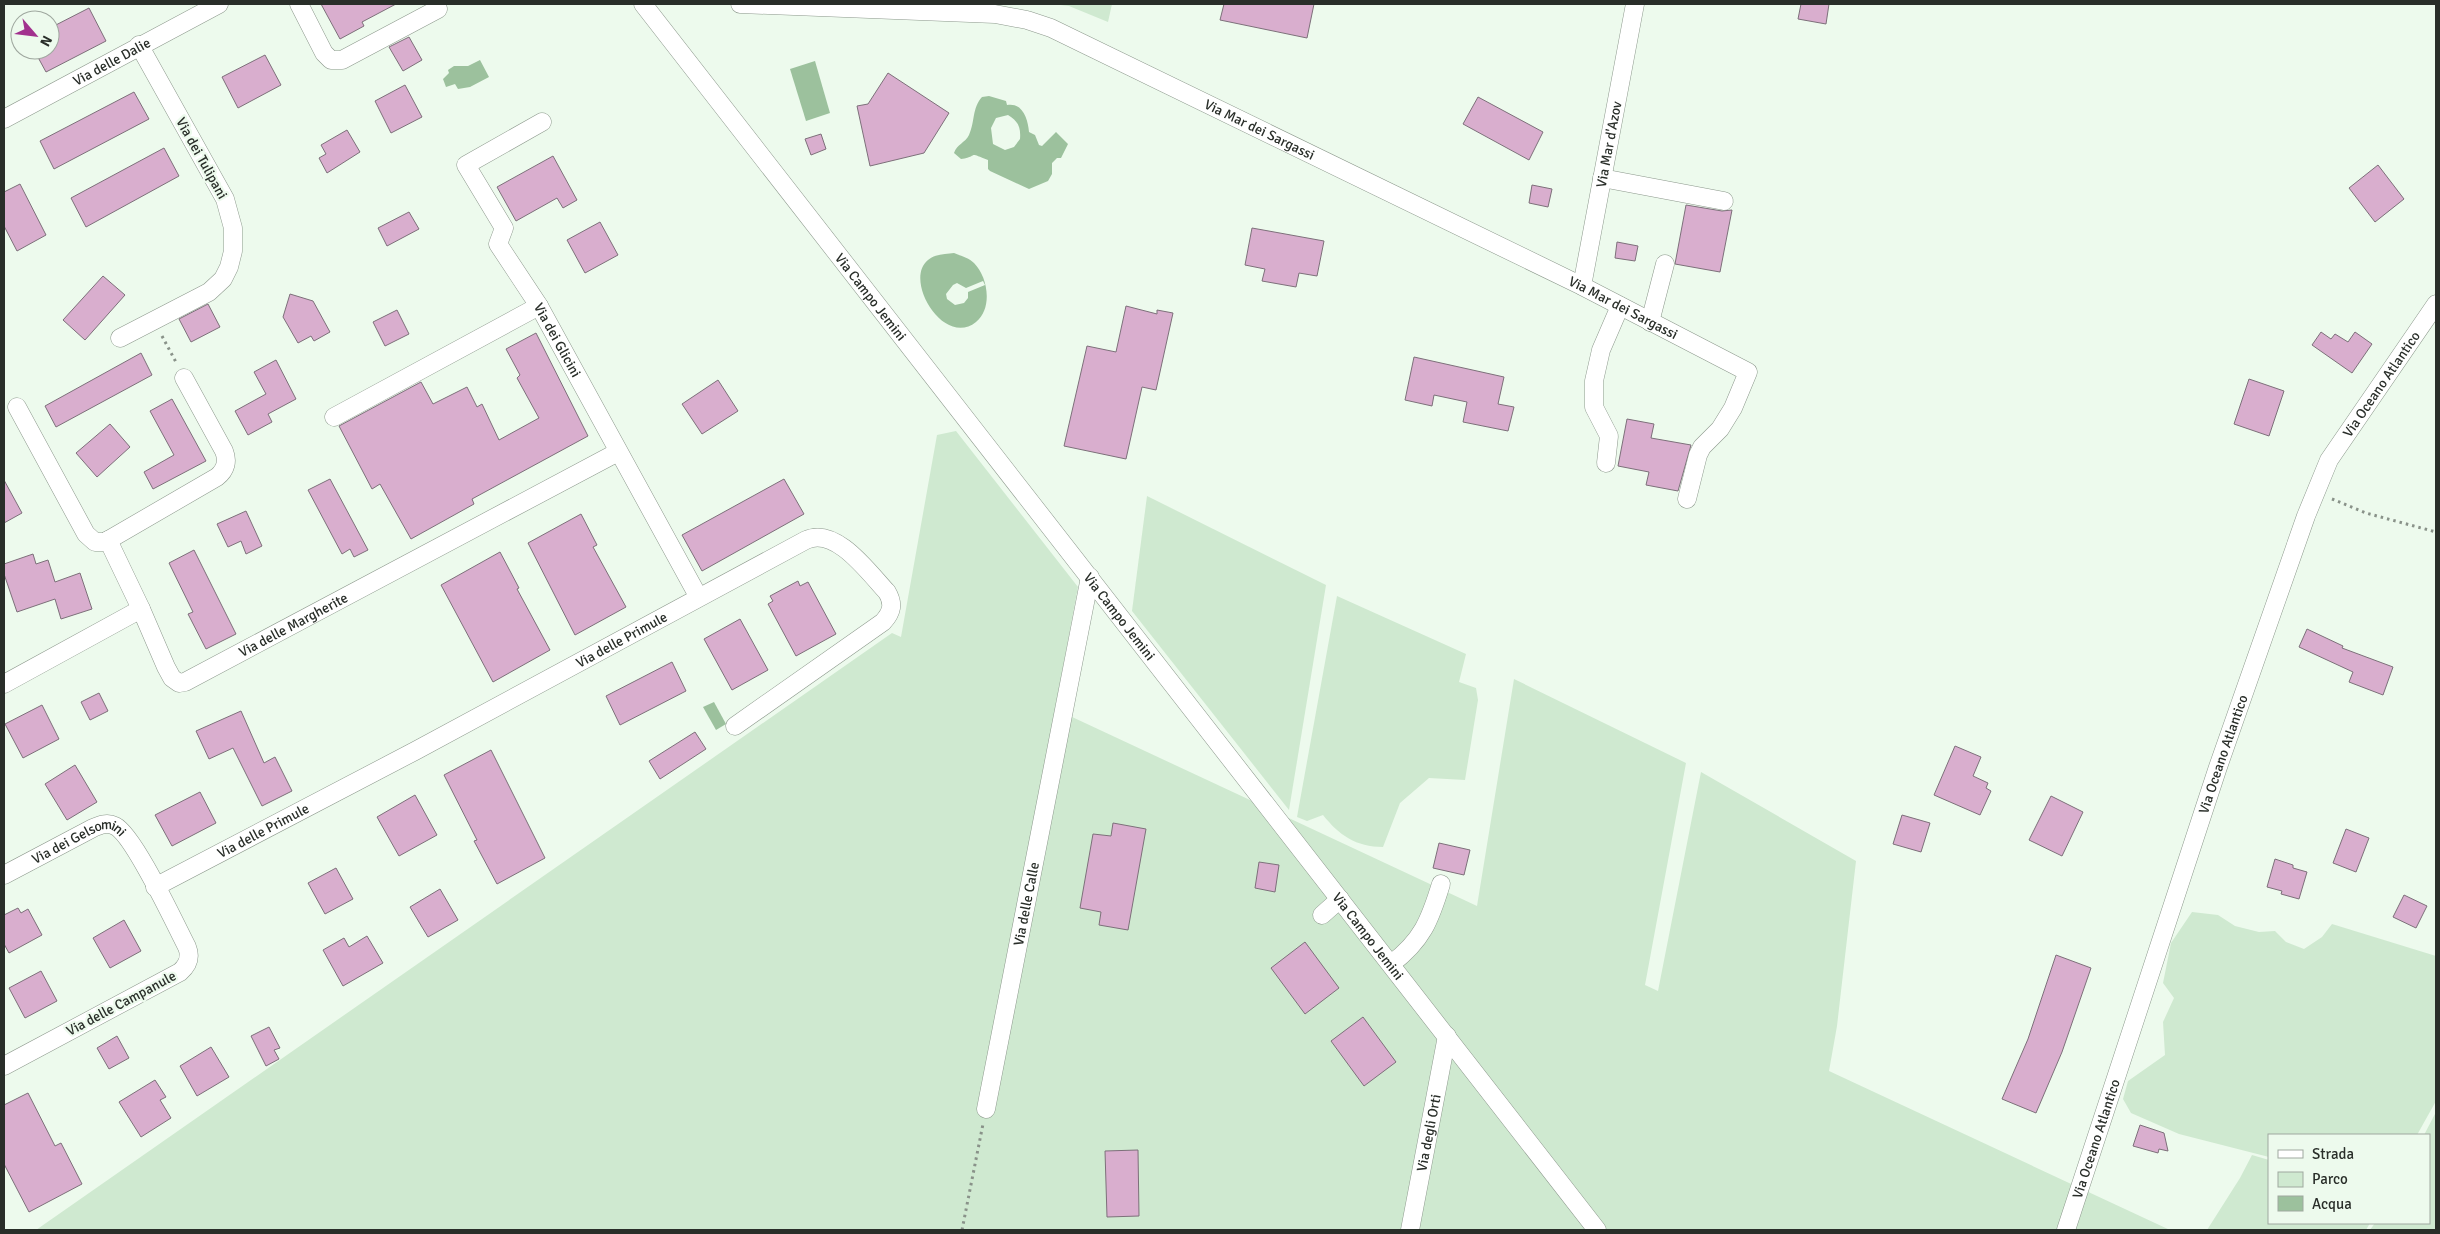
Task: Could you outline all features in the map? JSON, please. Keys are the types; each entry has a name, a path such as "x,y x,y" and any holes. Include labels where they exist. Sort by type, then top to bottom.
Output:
{"street":[{"name":"Via delle Dalie","path":"4,119 139,45 219,4"},
{"path":"299,4 324,53 331,60 342,60 438,9"},
{"name":"Via Campo Jemini","path":"643,4 1597,1230"},
{"name":"Via Mar dei Sargassi","path":"740,4 995,14 1039,24 1068,36 1582,286 1748,372 1729,415 1720,429 1702,447 1698,455 1688,499"},
{"name":"Via Mar d'Azov","path":"1582,286 1635,4"},
{"name":"Via dei Tulipani","path":"120,338 209,292 218,285 231,262 234,236 225,199 139,45"},
{"name":"Via dei Glicini","path":"542,122 466,165 504,228 498,244 539,306 698,596"},
{"path":"1602,178 1724,201"},
{"path":"1650,322 1665,264"},
{"name":"Via Oceano Atlantico","path":"2066,1230 2221,758 2316,492 2334,453 2436,304"},
{"path":"334,417 539,306"},
{"path":"1606,463 1609,436 1594,407 1594,381 1601,350 1620,306"},
{"path":"17,407 86,534 96,542 108,540 223,471 226,462 225,454 184,378"},
{"name":"Via delle Margherite","path":"142,610 169,674 179,683 185,682 618,452"},
{"name":"Via delle Primule","path":"155,887 416,751 698,596 806,540 820,537 831,540 846,550 887,592 892,602 889,614 883,622 735,726"},
{"path":"4,684 142,610 108,540"},
{"name":"Via delle Calle","path":"986,1109 1090,577"},
{"name":"Via dei Gelsomini","path":"4,875 93,828 107,824 116,826 125,834 155,887"},
{"path":"1390,964 1422,933 1433,911 1441,884"},
{"name":"Via delle Campanule","path":"4,1066 185,968 189,957 187,947 155,887"},
{"path":"1322,914 1340,899"},
{"name":"Via degli Orti","path":"1410,1230 1447,1036"}],"path":[{"path":"154,321 184,378"},
{"path":"2316,492 2366,513 2436,532"},
{"path":"962,1230 986,1109"}],"green space":[{"path":"1052,4 1112,4 1108,22 1069,6"},
{"path":"956,431 1078,587 1055,709 1477,906 1514,679 1686,763 1645,985 1658,991 1701,772 1856,861 1837,1026 1829,1071 2170,1230 36,1230 892,633 901,637 937,435"},
{"path":"1147,496 1326,585 1289,810 1132,611"},
{"path":"1337,596 1466,654 1459,682 1476,688 1478,700 1465,780 1429,778 1400,803 1383,847 1356,842 1342,834 1323,815 1307,821 1297,817"},
{"path":"2192,912 2218,915 2235,926 2259,932 2275,931 2286,942 2304,949 2322,937 2332,924 2436,956 2436,1101 2418,1134 2268,1134 2268,1157 2179,1134 2131,1113 2123,1099 2128,1081 2165,1055 2163,1022 2174,998 2163,983 2171,943"},
{"path":"2436,1112 2436,1230 2370,1230 2374,1224 2430,1224 2430,1134 2425,1134"},
{"path":"2252,1155 2268,1160 2268,1224 2369,1224 2366,1230 2207,1230 2240,1178"}],"water":[{"path":"480,60 489,77 470,87 458,89 455,84 446,87 443,79 449,73 448,70 454,66 468,66"},
{"path":"815,61 830,113 806,121 790,69"},
{"path":"989,96 1006,101 1007,105 1017,106 1021,109 1026,117 1029,132 1035,135 1039,145 1042,146 1056,132 1068,144 1061,158 1057,158 1052,163 1052,174 1048,181 1029,189 990,171 988,169 988,160 975,155 961,159 954,153 969,135 975,110 982,97","holes":["1008,115 1018,125 1020,139 1014,147 1005,150 993,144 991,128 996,118"]},
{"path":"954,253 974,263 983,276 987,292 985,309 981,316 976,322 964,328 951,326 940,319 931,308 920,282 922,269 928,260 937,255"},
{"path":"714,702 726,724 716,730 703,707"}],"pier":[{"path":"983,281 985,285 968,292 968,298 964,303 955,305 947,299 946,294 957,283 966,288"}],"building":[{"path":"321,4 396,4 362,22 364,26 340,39"},
{"path":"1224,4 1314,4 1307,38 1220,20"},
{"path":"1801,4 1829,4 1826,24 1798,19"},
{"path":"89,8 106,41 46,72 39,60 60,60 60,23"},
{"path":"409,37 422,60 403,71 389,47"},
{"path":"265,55 281,85 238,108 222,77"},
{"path":"888,73 949,113 924,153 870,166 857,106 868,104"},
{"path":"405,85 422,117 391,133 375,101"},
{"path":"134,92 149,119 54,169 40,141"},
{"path":"1478,97 1543,132 1529,160 1463,124"},
{"path":"347,130 360,152 327,173 319,158 326,154 321,145"},
{"path":"821,134 826,149 811,155 805,139"},
{"path":"164,148 179,176 86,227 71,198"},
{"path":"553,156 577,200 563,208 557,198 516,221 497,187"},
{"path":"2378,165 2404,199 2375,222 2349,188"},
{"path":"20,184 46,235 17,251 4,226 4,192"},
{"path":"1532,185 1552,189 1548,207 1529,203"},
{"path":"1686,205 1722,211 1732,210 1720,272 1675,264"},
{"path":"409,212 419,229 387,246 378,228"},
{"path":"600,222 618,255 585,273 567,240"},
{"path":"1252,228 1324,241 1317,276 1299,273 1296,287 1262,281 1265,269 1245,265"},
{"path":"1617,242 1638,246 1635,261 1615,258"},
{"path":"103,276 125,295 85,340 63,320"},
{"path":"290,294 313,301 330,332 314,341 311,336 298,343 283,317"},
{"path":"208,304 220,327 191,342 179,319"},
{"path":"1126,306 1157,314 1157,310 1173,313 1156,390 1142,387 1126,459 1064,446 1087,346 1116,352"},
{"path":"397,310 409,334 385,346 373,322"},
{"path":"2321,332 2331,339 2335,334 2348,342 2355,332 2372,344 2352,373 2312,345"},
{"path":"536,333 588,436 472,499 474,504 411,539 380,484 372,489 339,426 421,382 433,404 467,387 477,407 482,404 499,440 539,418 517,378 520,375 506,349"},
{"path":"141,353 152,375 56,427 45,406"},
{"path":"1414,357 1504,377 1498,404 1514,407 1508,431 1463,422 1467,402 1434,395 1432,406 1405,400"},
{"path":"276,360 296,399 268,414 272,422 248,435 235,411 266,394 254,372"},
{"path":"2249,379 2284,391 2269,436 2234,424"},
{"path":"718,380 738,411 702,434 682,404"},
{"path":"172,399 206,461 153,489 144,472 174,455 150,411"},
{"path":"1627,419 1654,424 1651,438 1691,445 1678,491 1646,485 1649,472 1618,466"},
{"path":"110,424 130,447 97,477 76,453"},
{"path":"330,479 368,550 354,557 350,549 342,554 308,490"},
{"path":"784,479 804,514 702,571 682,535"},
{"path":"4,480 22,513 4,523"},
{"path":"246,511 262,546 246,554 241,541 228,547 217,524"},
{"path":"581,514 597,545 593,547 626,607 575,635 528,543"},
{"path":"194,550 236,634 206,649 188,614 193,612 169,563"},
{"path":"500,552 519,588 517,589 550,650 493,682 441,585"},
{"path":"33,554 36,564 48,560 55,582 80,573 92,609 61,619 55,599 17,612 4,574 4,564"},
{"path":"798,581 800,586 808,582 836,634 796,656 768,604 773,601 770,596"},
{"path":"740,619 768,670 732,690 704,639"},
{"path":"2307,629 2343,646 2342,648 2393,667 2383,695 2349,682 2353,672 2299,647"},
{"path":"672,662 686,691 620,725 606,696"},
{"path":"99,693 108,711 90,720 81,702"},
{"path":"42,705 59,739 23,758 5,724"},
{"path":"241,711 264,763 275,757 292,791 262,806 233,748 209,759 196,731"},
{"path":"695,732 706,749 660,779 649,761"},
{"path":"1955,746 1981,757 1973,776 1988,783 1986,788 1991,791 1980,815 1934,795"},
{"path":"491,750 545,858 497,884 474,841 477,840 444,775"},
{"path":"75,765 97,802 67,820 45,784"},
{"path":"200,792 216,823 172,846 155,815"},
{"path":"415,795 437,835 399,856 377,817"},
{"path":"2051,796 2083,812 2062,856 2029,840"},
{"path":"1902,815 1930,823 1921,852 1893,844"},
{"path":"1113,823 1146,829 1128,930 1099,925 1101,912 1080,908 1093,834 1111,836"},
{"path":"2346,829 2369,838 2356,872 2333,863"},
{"path":"1439,843 1470,850 1464,875 1433,868"},
{"path":"2275,859 2293,865 2293,868 2307,872 2299,899 2281,894 2282,891 2267,887"},
{"path":"1259,862 1279,865 1275,892 1255,888"},
{"path":"336,868 353,899 325,914 308,883"},
{"path":"440,889 458,920 428,937 410,907"},
{"path":"2404,895 2427,906 2416,928 2393,917"},
{"path":"18,908 21,913 28,909 42,935 9,953 4,944 4,915"},
{"path":"124,920 141,951 110,968 93,938"},
{"path":"367,936 383,963 343,986 323,950 344,938 349,947"},
{"path":"1305,942 1339,988 1305,1014 1271,968"},
{"path":"2056,955 2091,968 2062,1052 2036,1113 2002,1099 2028,1039"},
{"path":"41,971 57,1001 25,1018 9,988"},
{"path":"1363,1017 1396,1062 1364,1086 1331,1041"},
{"path":"269,1027 280,1048 274,1050 279,1059 266,1066 251,1036"},
{"path":"117,1036 129,1058 109,1069 97,1048"},
{"path":"211,1047 229,1077 197,1096 180,1066"},
{"path":"155,1080 166,1097 160,1100 171,1118 141,1137 119,1102"},
{"path":"28,1093 55,1146 61,1143 82,1184 29,1212 4,1164 4,1105"},
{"path":"2140,1125 2164,1133 2168,1151 2159,1149 2158,1153 2133,1146"},
{"path":"1138,1150 1139,1216 1107,1217 1105,1151"}]}
